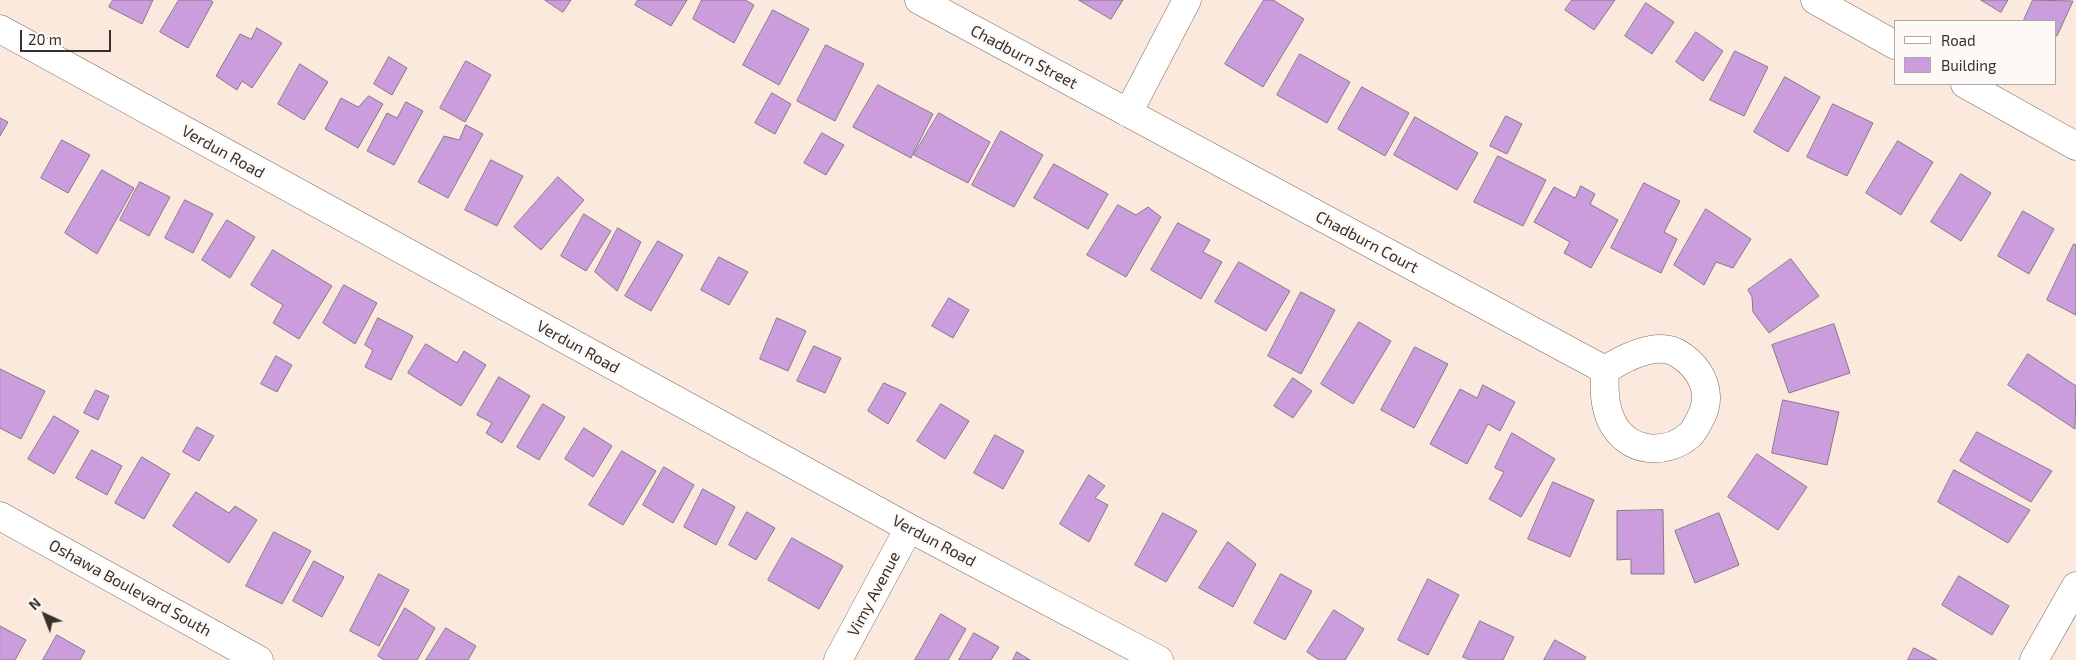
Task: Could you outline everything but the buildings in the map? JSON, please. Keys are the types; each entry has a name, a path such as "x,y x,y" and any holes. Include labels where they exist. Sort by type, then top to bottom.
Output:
{"street":[{"name":"Chadburn Street","path":"920,0 1128,113"},
{"path":"1128,113 1187,0"},
{"path":"1816,0 1894,43"},
{"name":"Verdun Road","path":"0,29 909,528 1159,660"},
{"path":"1967,85 2076,146"},
{"name":"Chadburn Court","path":"1128,113 1605,370"},
{"name":"Oshawa Boulevard South","path":"0,516 260,660"},
{"name":"Vimy Avenue","path":"838,660 909,528"},
{"path":"2034,660 2076,586"}]}
